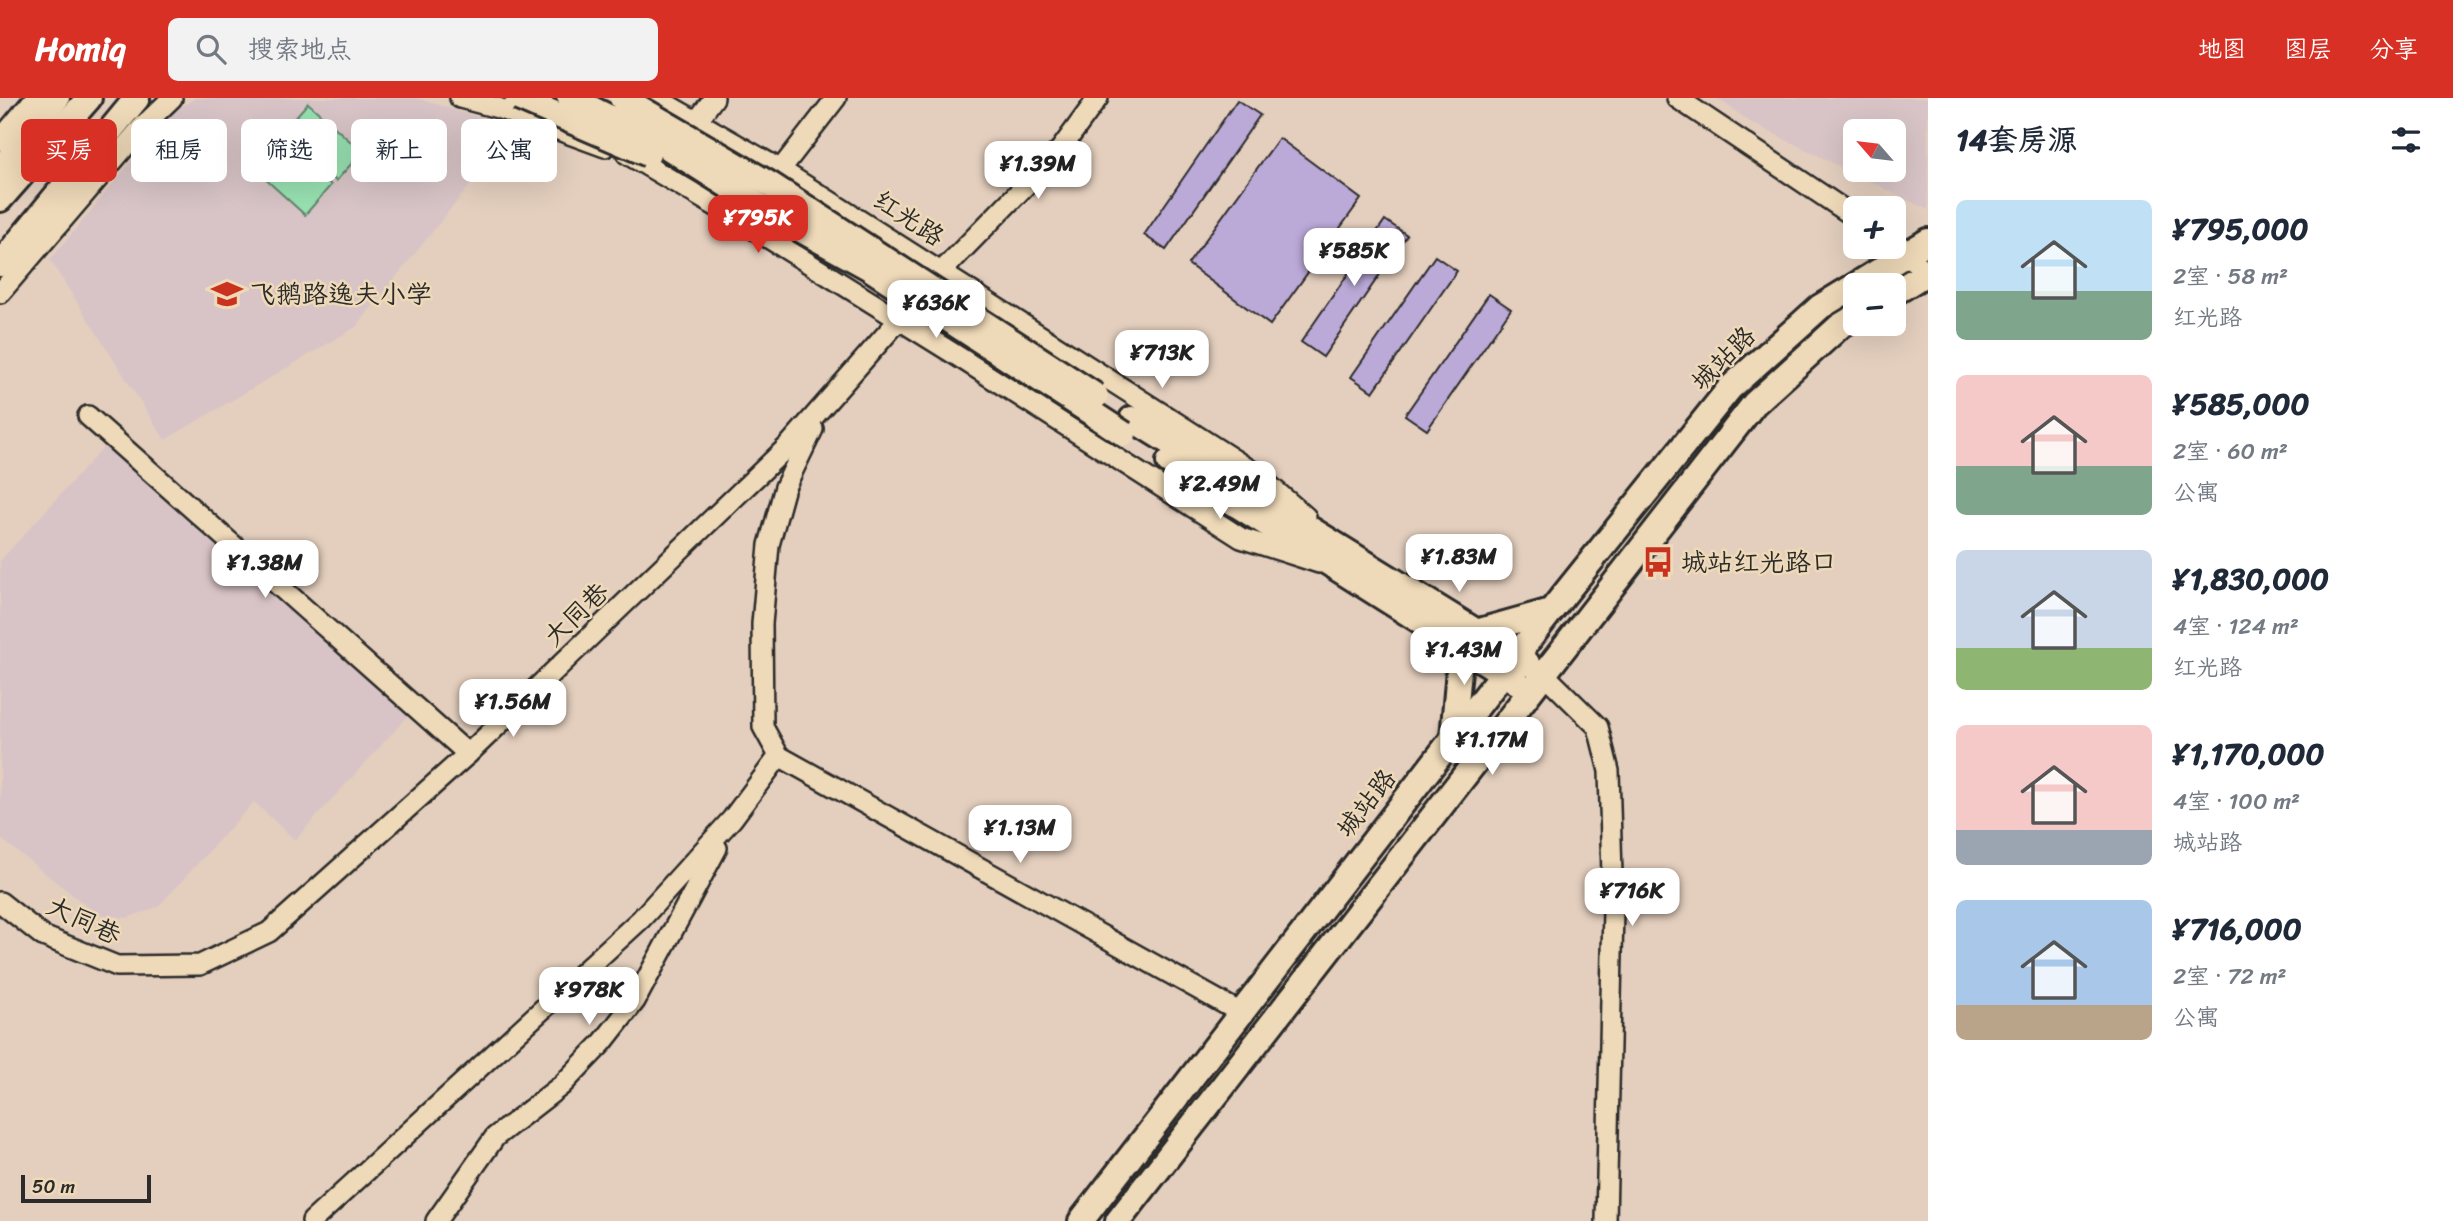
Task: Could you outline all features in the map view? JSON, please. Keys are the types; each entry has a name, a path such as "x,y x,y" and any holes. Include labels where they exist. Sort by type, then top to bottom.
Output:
{"main road":[{"path":"0,170 57,98"},
{"path":"0,200 89,98"},
{"path":"0,238 116,98"},
{"path":"0,264 137,98"},
{"path":"517,98 667,162 700,182 769,212"},
{"path":"570,98 666,146 769,212 868,267 1128,426 1345,562"},
{"path":"622,98 776,177"},
{"path":"653,98 776,177 1128,426"},
{"name":"城站路","path":"1081,1221 1551,611 1730,388 1820,307 1910,245"},
{"path":"1906,286 1926,273"},
{"name":"城站路","path":"1118,1221 1754,404 1843,324"},
{"name":"红光路","path":"1345,562 1538,682"},
{"path":"1453,738 1469,639 1551,611"}],"street":[{"path":"0,141 35,98"},
{"path":"0,293 142,127 172,98"},
{"path":"460,98 498,108 637,159"},
{"name":"红光路","path":"523,98 637,159 741,220 1241,538 1345,562"},
{"name":"红光路","path":"653,98 697,122 776,177 940,273 1255,473 1345,562"},
{"path":"660,173 714,98"},
{"path":"741,220 836,98"},
{"name":"大同巷","path":"0,902 43,936 117,966 201,965 269,932 468,754 788,446 940,273 1060,150 1098,98"},
{"path":"1677,98 1843,209"},
{"path":"1910,245 1926,273"},
{"path":"826,402 785,487 769,545 762,624 764,727 779,756 1241,1013"},
{"path":"88,416 468,754"},
{"path":"1538,682 1598,727 1609,771 1613,910 1606,1221"},
{"path":"312,1221 641,919 732,819 779,756"},
{"path":"436,1221 495,1137 562,1085 603,1042 635,1001 732,819"}],"shaded area":[{"name":"飞鹅路逸夫小学","path":"195,98 416,98 483,119 461,119 461,182 472,182 356,327 165,440 50,260 131,162 131,182 227,182 227,119 167,119"},
{"path":"1717,98 1928,98 1928,210 1906,199 1906,196 1900,196 1871,182 1906,182 1906,119 1843,119 1843,168 1750,122"},
{"path":"108,442 408,716 295,840 254,802 158,907 127,918 97,914 0,838 0,561"}],"green space":[{"path":"308,103 326,119 294,119"},
{"path":"337,129 351,142 351,164 337,180"},
{"path":"269,182 328,182 331,185 305,215"}],"building":[{"path":"1237,100 1260,115 1166,250 1144,235"},
{"path":"1279,138 1361,199 1270,325 1188,264"},
{"path":"1385,220 1407,235 1323,357 1301,342"},
{"path":"1435,256 1457,271 1373,392 1351,377"},
{"path":"1489,294 1511,309 1427,430 1405,415"}],"place":[{"name":"飞鹅路逸夫小学","path":"227,294"},
{"name":"城站红光路口","path":"1658,562"}]}
